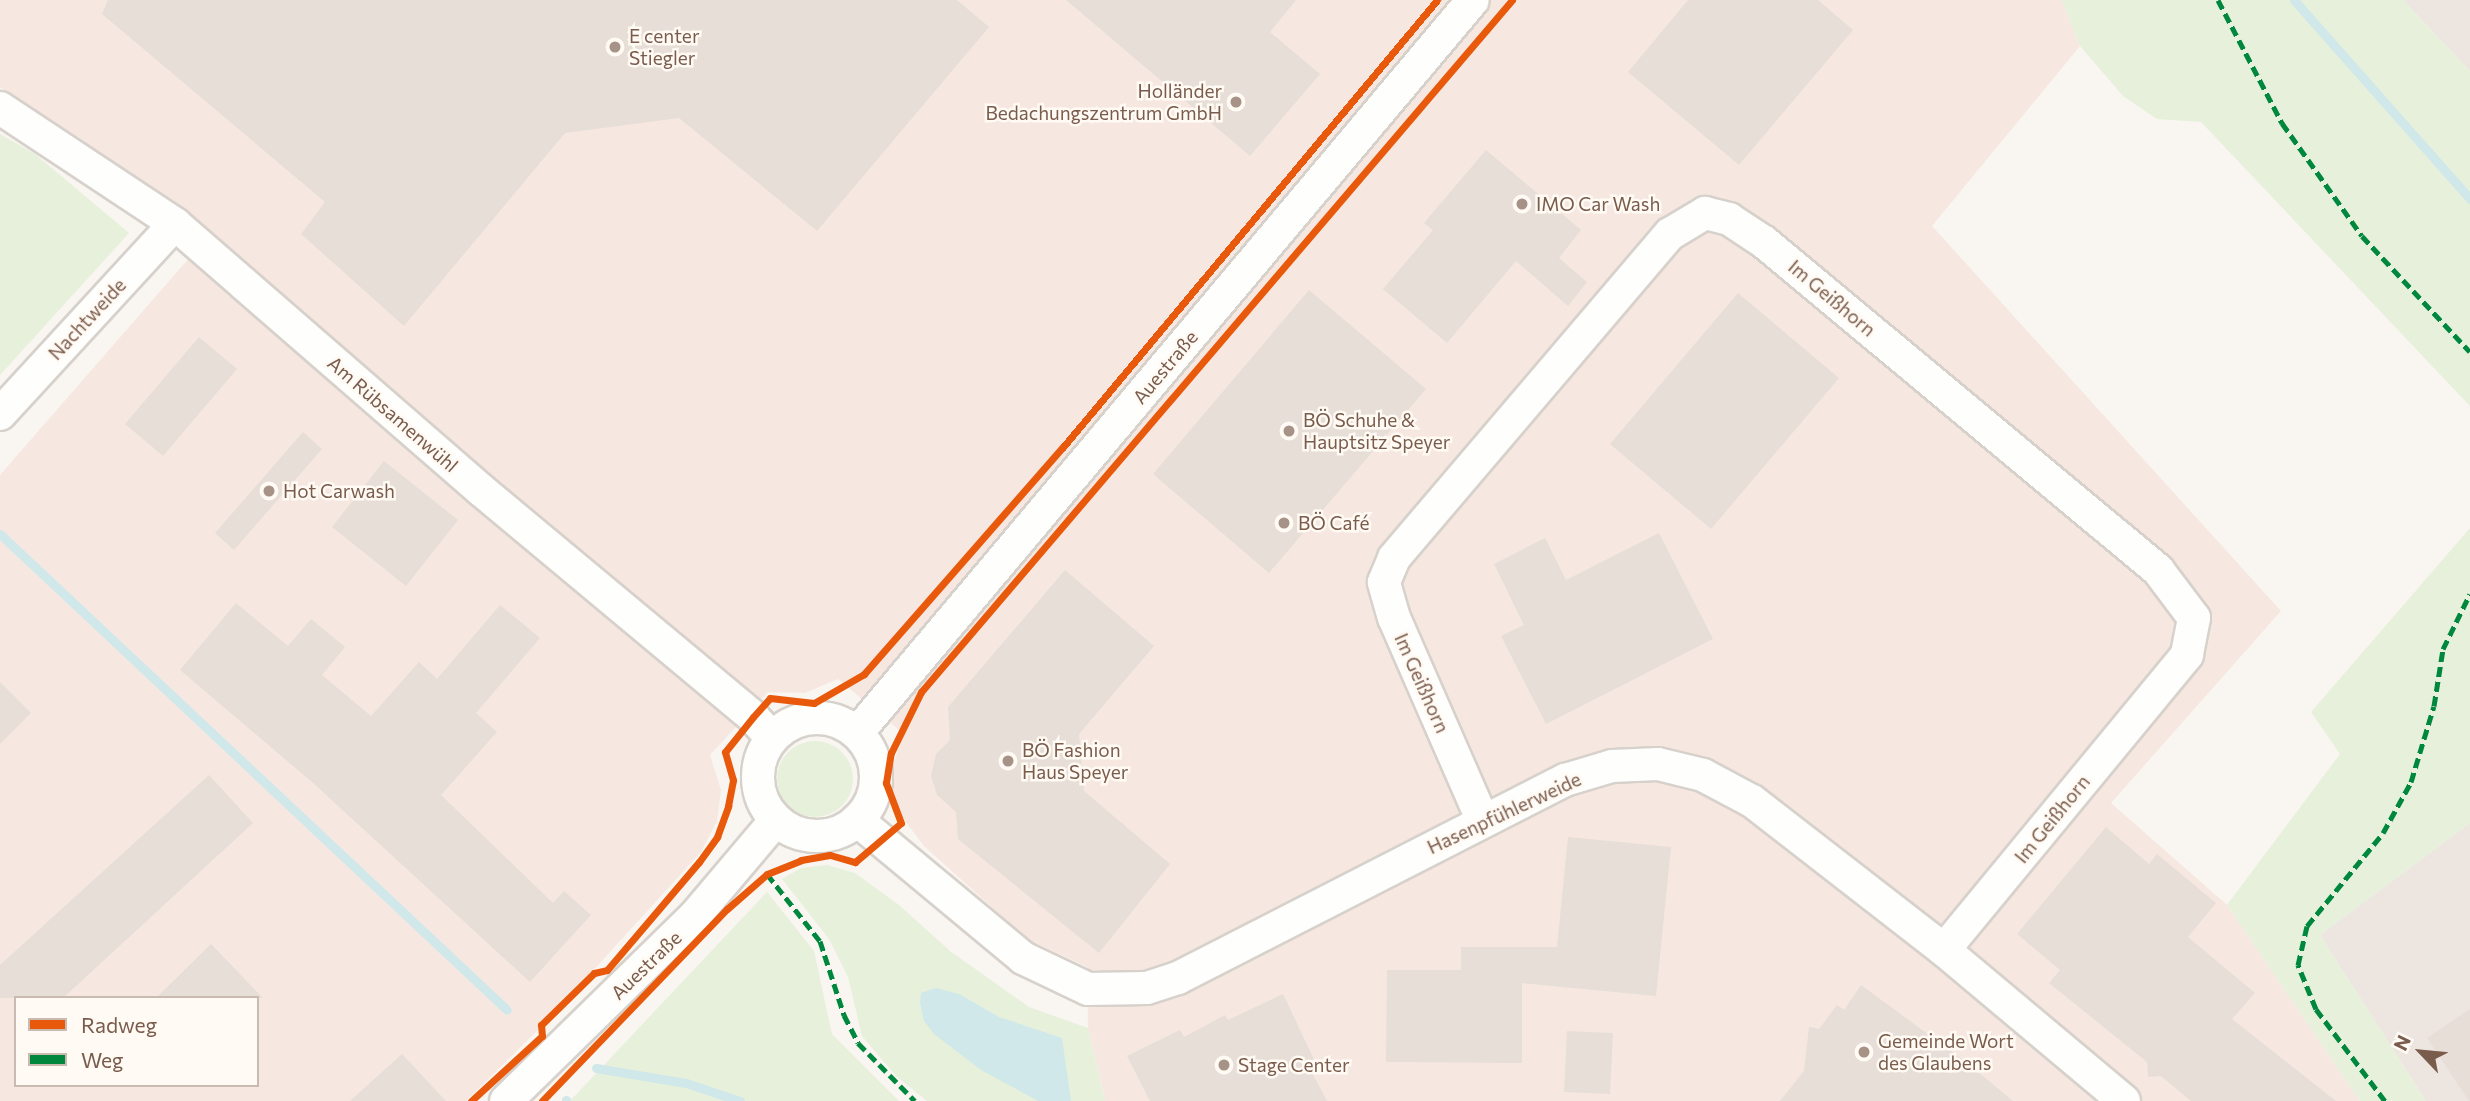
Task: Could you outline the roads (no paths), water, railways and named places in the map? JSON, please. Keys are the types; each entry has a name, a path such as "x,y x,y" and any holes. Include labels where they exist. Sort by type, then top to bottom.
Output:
{"street":[{"name":"Auestraße","path":"858,733 1473,0"},
{"name":"Am Rübsamenwühl","path":"0,108 174,224 460,472 753,717 772,738"},
{"name":"Im Geißhorn","path":"1482,819 1394,618 1384,582 1394,558 1670,234 1705,213 1729,219 1764,242 2158,570 2194,618 2187,655 1944,950"},
{"name":"Nachtweide","path":"0,414 174,224"},
{"path":"816,717 838,721 858,733 875,765 876,787 857,820 830,835 811,836 776,820 758,787 758,768 772,738 783,728 816,717"},
{"name":"Hasenpfühlerweide","path":"857,820 1023,958 1088,989 1147,988 1178,978 1482,819 1565,780 1612,766 1658,764 1703,775 1752,801 1944,950 2124,1101"},
{"name":"Auestraße","path":"506,1101 694,918 776,820"}],"water":[{"path":"936,988 959,994 999,1017 1062,1038 1071,1101 1038,1101 981,1070 934,1034 924,1021 920,1003 921,993"}],"waterway":[{"path":"2294,0 2470,199"},
{"path":"0,534 507,1010"},
{"path":"596,1068 686,1083 740,1101"}],"place":[{"name":"E center Stiegler","path":"615,47"},
{"name":"Holländer Bedachungszentrum GmbH","path":"1236,102"},
{"name":"IMO Car Wash","path":"1522,204"},
{"name":"BÖ Schuhe & Hauptsitz Speyer","path":"1289,431"},
{"name":"Hot Carwash","path":"269,491"},
{"name":"BÖ Café","path":"1284,523"},
{"name":"BÖ Fashion Haus Speyer","path":"1008,761"},
{"name":"Gemeinde Wort des Glaubens","path":"1864,1052"},
{"name":"Stage Center","path":"1224,1065"}]}
